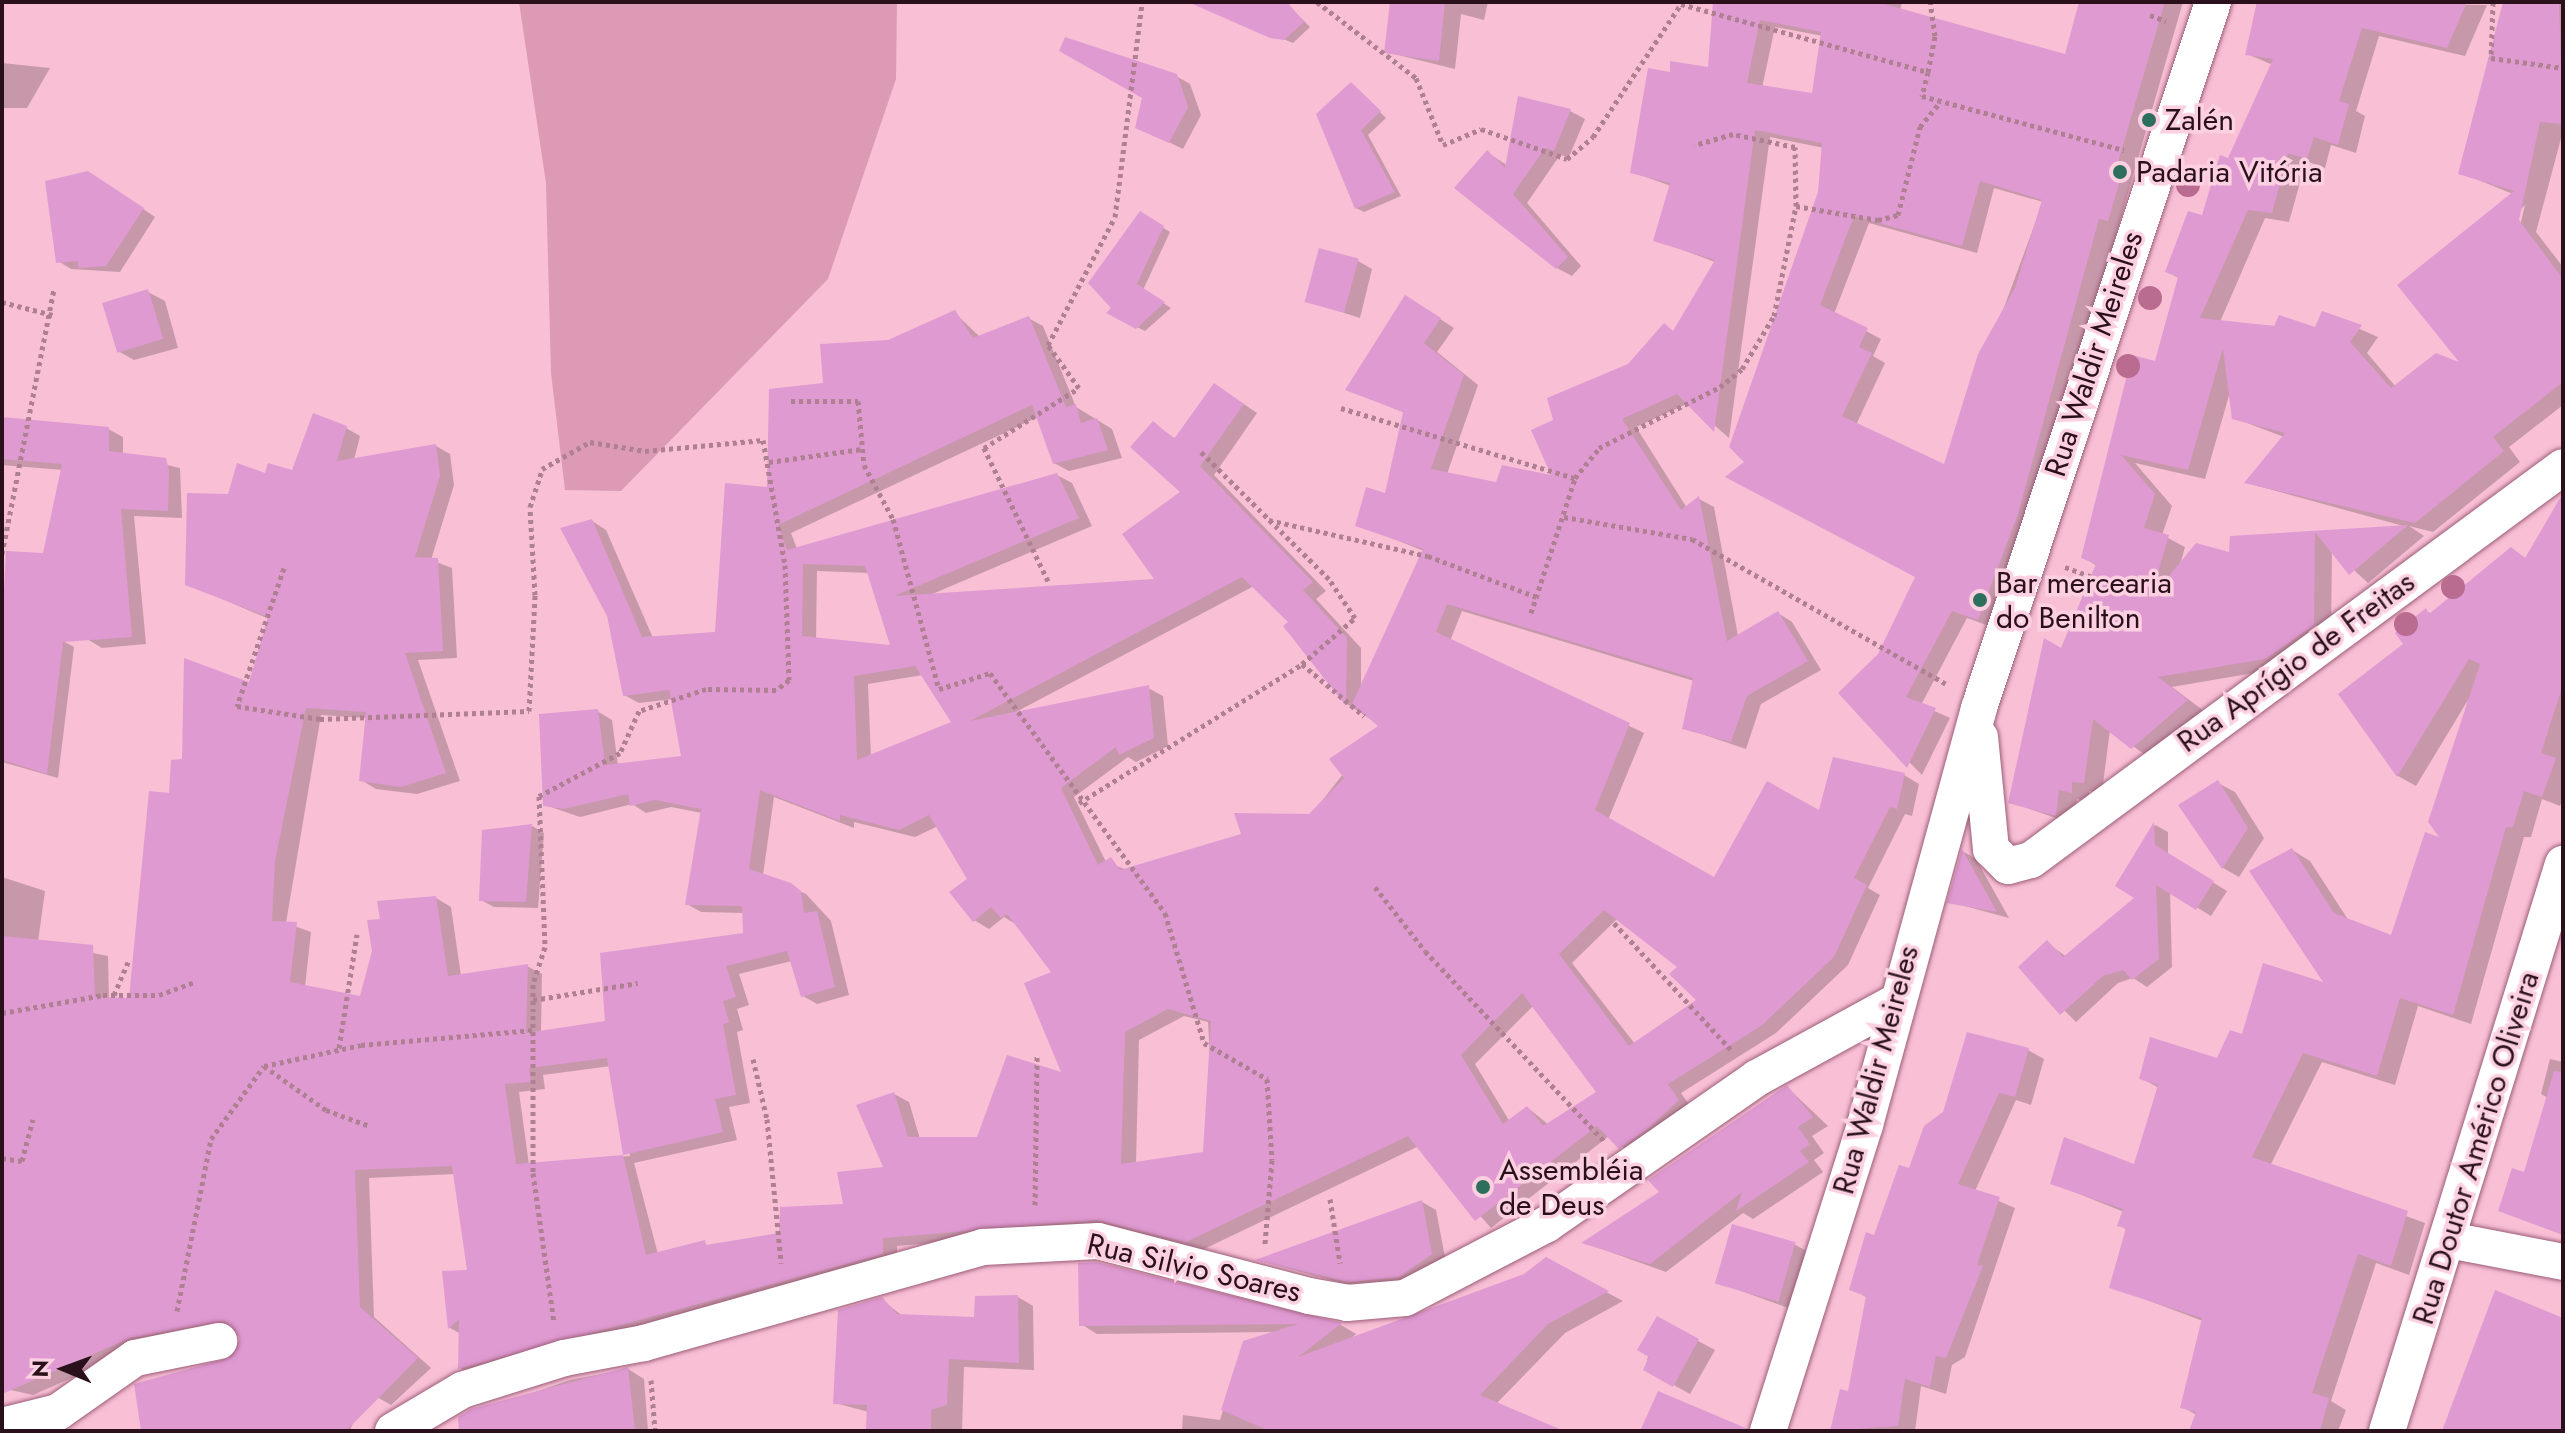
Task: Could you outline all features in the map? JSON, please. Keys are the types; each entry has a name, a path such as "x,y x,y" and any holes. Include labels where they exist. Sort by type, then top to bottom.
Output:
{"street":[{"name":"Rua Waldir Meireles","path":"1768,1431 1865,1125 1894,1003 1979,708 2155,162 2213,2"},
{"name":"Rua Aprígio de Freitas","path":"2031,860 2563,467"},
{"name":"Rua Waldir Meireles","path":"1979,708 1991,849 2008,866 2031,860"},
{"name":"Rua Doutor Américo Oliveira","path":"2387,1431 2449,1240 2563,864"},
{"name":"Rua Silvio Soares","path":"393,1431 462,1390 564,1358 644,1343 784,1299 983,1247 1098,1241 1347,1303 1435,1289 1630,1166 1757,1078 1894,1003"},
{"path":"2449,1240 2563,1262"},
{"path":"2,1426 58,1412 105,1375 177,1344 219,1341"}],"path":[{"path":"1048,581 984,448 1079,388 1048,345 1115,217 1142,2"},
{"path":"1317,2 1416,78 1443,145 1481,129 1567,159 1593,137 1681,4 1928,72"},
{"path":"1930,2 1935,36 1922,96 2050,126 2155,162"},
{"path":"2493,2 2491,58 2563,68"},
{"path":"1796,206 1878,220 1898,215 1920,127 1940,102"},
{"path":"1531,613 1575,478 1599,448 1742,369 1774,316 1796,206 1795,147 1733,134 1695,145"},
{"path":"2,554 53,315 54,290"},
{"path":"2,302 53,315"},
{"path":"791,401 858,401 862,449 893,519 939,689 990,673 1079,803 1165,913 1204,1043 1267,1079 1271,1182 1259,1280"},
{"path":"1341,408 1575,478"},
{"path":"284,568 237,706 320,719 529,711 535,595 530,507 542,469 590,442 645,451 755,436 769,462 785,565 789,680 776,690 706,689 639,711 620,753 595,773 544,790 535,834 545,947 534,966 533,1173 543,1268 564,1358"},
{"path":"769,462 862,449"},
{"path":"1079,803 1302,664 1350,626 1351,604 1200,451"},
{"path":"1564,517 1692,539 1979,708"},
{"path":"1268,520 1428,556 1537,597"},
{"path":"1302,664 1364,716"},
{"path":"1375,887 1495,1027 1630,1166"},
{"path":"1614,923 1757,1078"},
{"path":"339,1048 357,934"},
{"path":"114,995 128,962"},
{"path":"2,1013 114,995 159,995 195,982"},
{"path":"533,1000 638,983"},
{"path":"177,1344 199,1174 228,1110 264,1066 339,1048 533,1030"},
{"path":"1036,1242 1037,1054"},
{"path":"753,1059 767,1119 784,1299"},
{"path":"264,1066 326,1110 367,1125"},
{"path":"2,1158 22,1161 33,1119"},
{"path":"1330,1199 1347,1303"},
{"path":"644,1343 655,1431"}],"shaded area":[{"path":"519,2 897,2 896,79 828,279 621,491 565,490 551,373 546,183"}],"building":[{"path":"1188,2 1287,2 1304,22 1284,40 1270,38"},
{"path":"1390,2 1445,2 1439,61 1384,53"},
{"path":"1713,2 1877,2 2065,54 2079,2 2165,2 2118,162 2125,164 2108,221 2099,219 2018,514 1978,620 1952,611 1906,697 1936,708 1907,768 1838,693 1878,654 1915,577 1725,477 1744,462 1729,447 1818,192 1822,143 1755,130 1714,432 1677,394 1622,419 1681,510 1699,496 1727,641 1778,611 1808,661 1747,696 1731,742 1682,729 1693,678 1447,604 1436,632 1630,723 1595,810 1714,877 1767,781 1819,810 1833,757 1905,773 1897,809 1890,807 1854,878 1867,885 1834,957 1761,1026 1668,1084 1679,1100 1649,1128 1619,1149 1597,1126 1475,1221 1408,1136 1186,1242 1097,1220 883,1238 883,1254 458,1369 459,1319 448,1329 442,1271 467,1270 452,1166 355,1170 360,1307 418,1358 346,1431 141,1431 134,1384 232,1357 240,1338 225,1321 130,1338 2,1394 2,936 93,945 95,997 129,998 149,791 169,793 171,760 182,759 184,658 249,682 268,617 185,585 187,493 228,494 237,463 265,473 268,463 292,470 313,413 347,426 337,461 436,444 440,476 415,557 438,558 443,651 405,653 446,773 401,787 359,781 366,712 306,708 275,861 272,921 297,922 290,982 360,996 372,951 367,920 380,919 377,901 436,896 448,976 528,964 526,1033 605,1021 600,953 743,933 742,906 685,905 701,809 655,800 630,806 628,794 564,809 543,806 539,714 598,709 605,765 681,756 669,690 623,696 607,616 560,528 592,519 642,637 715,632 725,483 767,487 769,389 823,383 820,344 888,340 955,310 973,338 1029,316 1066,407 1076,404 1081,423 1097,418 1108,450 1053,464 1032,405 778,525 787,550 1057,473 1079,518 894,596 1154,579 1122,534 1180,492 1130,447 1153,421 1174,439 1214,383 1244,404 1200,466 1313,582 1303,590 1347,638 1346,706 1283,626 1288,622 1242,577 970,721 1149,685 1154,738 1119,755 1116,747 1061,788 1098,865 1111,857 1120,870 1241,834 1234,813 1309,814 1344,778 1329,759 1378,726 1352,704 1423,549 1355,526 1366,487 1385,493 1403,412 1345,390 1405,295 1441,318 1424,343 1464,375 1431,469 1496,482 1502,465 1551,475 1531,430 1553,420 1547,398 1628,364 1664,323 1673,331 1715,260 1653,241 1670,183 1630,173 1648,68 1670,72 1670,61 1708,67","holes":["1760,20 1821,32 1812,93 1747,83","1980,181 2042,200 2015,288 1978,354 1944,464 1842,416 1872,353 1859,347 1868,328 1820,305 1854,216 1962,246","803,564 865,566 890,645 802,636","915,666 951,722 857,760 854,676","760,790 840,821 840,815 899,830 929,815 967,879 949,892 973,922 991,907 1001,918 1007,914 1051,972 1024,983 1061,1072 1007,1055 977,1137 908,1137 894,1092 856,1105 883,1167 837,1172 843,1204 780,1207 779,1233 706,1245 705,1240 646,1255 623,1155 723,1132 715,1099 736,1095 723,1024 729,1022 723,1001 736,997 726,966 787,951 801,997 835,987 817,911 804,913 801,891 791,883 749,869","1604,910 1677,967 1669,974 1696,1000 1629,1046 1559,954","1522,993 1596,1092 1543,1126 1527,1106 1503,1124 1461,1055","1168,1009 1211,1021 1203,1152 1121,1164 1125,1032","607,1058 623,1155 516,1164 505,1084 531,1082 529,1068"]},
{"path":"2257,2 2467,2 2447,48 2362,28 2339,101 2349,104 2338,145 2314,137 2307,159 2288,153 2272,213 2248,210 2200,318 2274,326 2279,315 2315,327 2322,311 2362,325 2350,342 2391,388 2436,353 2459,362 2397,285 2514,191 2458,174 2503,2 2559,2 2563,124 2540,122 2519,220 2563,279 2563,382 2493,437 2504,451 2415,523 2244,483 2285,433 2232,419 2223,348 2188,470 2121,455 2155,494 2144,528 2169,535 2150,599 2196,543 2229,552 2230,536 2408,525 2349,575 2315,532 2314,625 2265,659 2158,677 2188,700 2131,749 2093,719 2084,783 2072,782 2072,793 2059,790 2056,816 2008,803 2044,638 2061,648 2096,564 2081,558 2132,355 2155,361 2178,277 2165,272 2188,211 2202,215 2220,155 2228,158 2273,59 2245,55"},
{"path":"1065,37 1177,74 1188,107 1169,143 1135,128 1142,98 1059,51"},
{"path":"1351,82 1381,111 1361,130 1395,192 1355,209 1316,114"},
{"path":"1518,96 1571,109 1554,151 1545,148 1513,194 1568,257 1556,269 1454,188 1487,150 1505,168"},
{"path":"88,171 144,208 106,266 78,268 78,261 56,263 45,181"},
{"path":"1140,211 1164,226 1137,284 1165,302 1136,329 1106,313 1111,308 1088,283"},
{"path":"1319,248 1359,259 1344,313 1305,302"},
{"path":"148,289 163,339 117,353 102,303"},
{"path":"2,417 109,427 109,451 166,458 169,471 168,511 121,509 132,637 63,642 47,774 2,760 2,628 6,551 43,553 62,464 2,459"},
{"path":"2563,493 2563,685 2541,753 2556,758 2542,797 2524,791 2513,827 2506,827 2453,1015 2400,998 2377,1076 2303,1053 2252,1157 2408,1211 2391,1266 2358,1254 2312,1393 2329,1398 2320,1431 2189,1431 2196,1412 2180,1408 2202,1318 2109,1288 2126,1228 2117,1226 2123,1209 2050,1184 2064,1137 2134,1164 2158,1085 2139,1079 2150,1037 2217,1058 2230,1030 2242,1034 2263,963 2323,982 2249,871 2292,848 2334,913 2391,935 2425,832 2439,837 2428,822 2480,664 2469,659 2397,777 2338,694 2403,644 2395,633 2426,608 2429,614 2511,547 2525,558"},
{"path":"2218,780 2248,828 2222,869 2178,805"},
{"path":"2154,822 2155,845 2214,881 2196,910 2156,885 2159,959 2132,980 2123,970 2103,976 2060,1015 2018,967 2047,940 2063,957 2134,898 2115,886"},
{"path":"532,824 526,902 479,901 482,830"},
{"path":"1962,849 1997,912 1947,903"},
{"path":"1967,1032 2029,1048 2015,1097 1999,1093 1958,1184 2000,1197 1977,1265 1983,1266 1946,1358 1936,1356 1930,1387 1905,1379 1898,1426 1830,1431 1840,1389 1848,1391 1866,1296 1849,1290 1866,1232 1874,1235 1899,1165 1909,1168 1924,1126 1943,1112"},
{"path":"2554,1071 2563,1072 2563,1235 2498,1211 2512,1168 2524,1172"},
{"path":"1787,1085 1813,1117 1798,1127 1810,1144 1800,1151 1809,1162 1736,1211 1742,1192 1650,1264 1581,1243 1659,1192 1648,1180"},
{"path":"1422,1200 1432,1254 1399,1277 1348,1282 1255,1260"},
{"path":"1732,1224 1795,1242 1778,1302 1715,1284"},
{"path":"1546,1257 1609,1291 1548,1324 1480,1395 1564,1431 1270,1431 1221,1410 1243,1341 1298,1324 1079,1326 1078,1263 1096,1262 1342,1323 1298,1357 1524,1274"},
{"path":"2495,1290 2563,1318 2563,1431 2442,1431"},
{"path":"1018,1295 1019,1363 949,1359 947,1405 931,1410 931,1431 866,1429 867,1405 833,1404 838,1310 882,1297 897,1314 974,1317 975,1296"},
{"path":"1657,1316 1699,1339 1673,1387 1643,1370 1649,1357 1637,1350"},
{"path":"628,1367 635,1431 459,1431 458,1417 471,1409"},
{"path":"1658,1391 1748,1429 1748,1431 1640,1431"}],"place":[{"name":"Zalén","path":"2149,120"},
{"name":"Padaria Vitória","path":"2120,172"},
{"name":"Bar mercearia do Benilton","path":"1980,600"},
{"name":"Assembléia de Deus","path":"1483,1187"}]}
